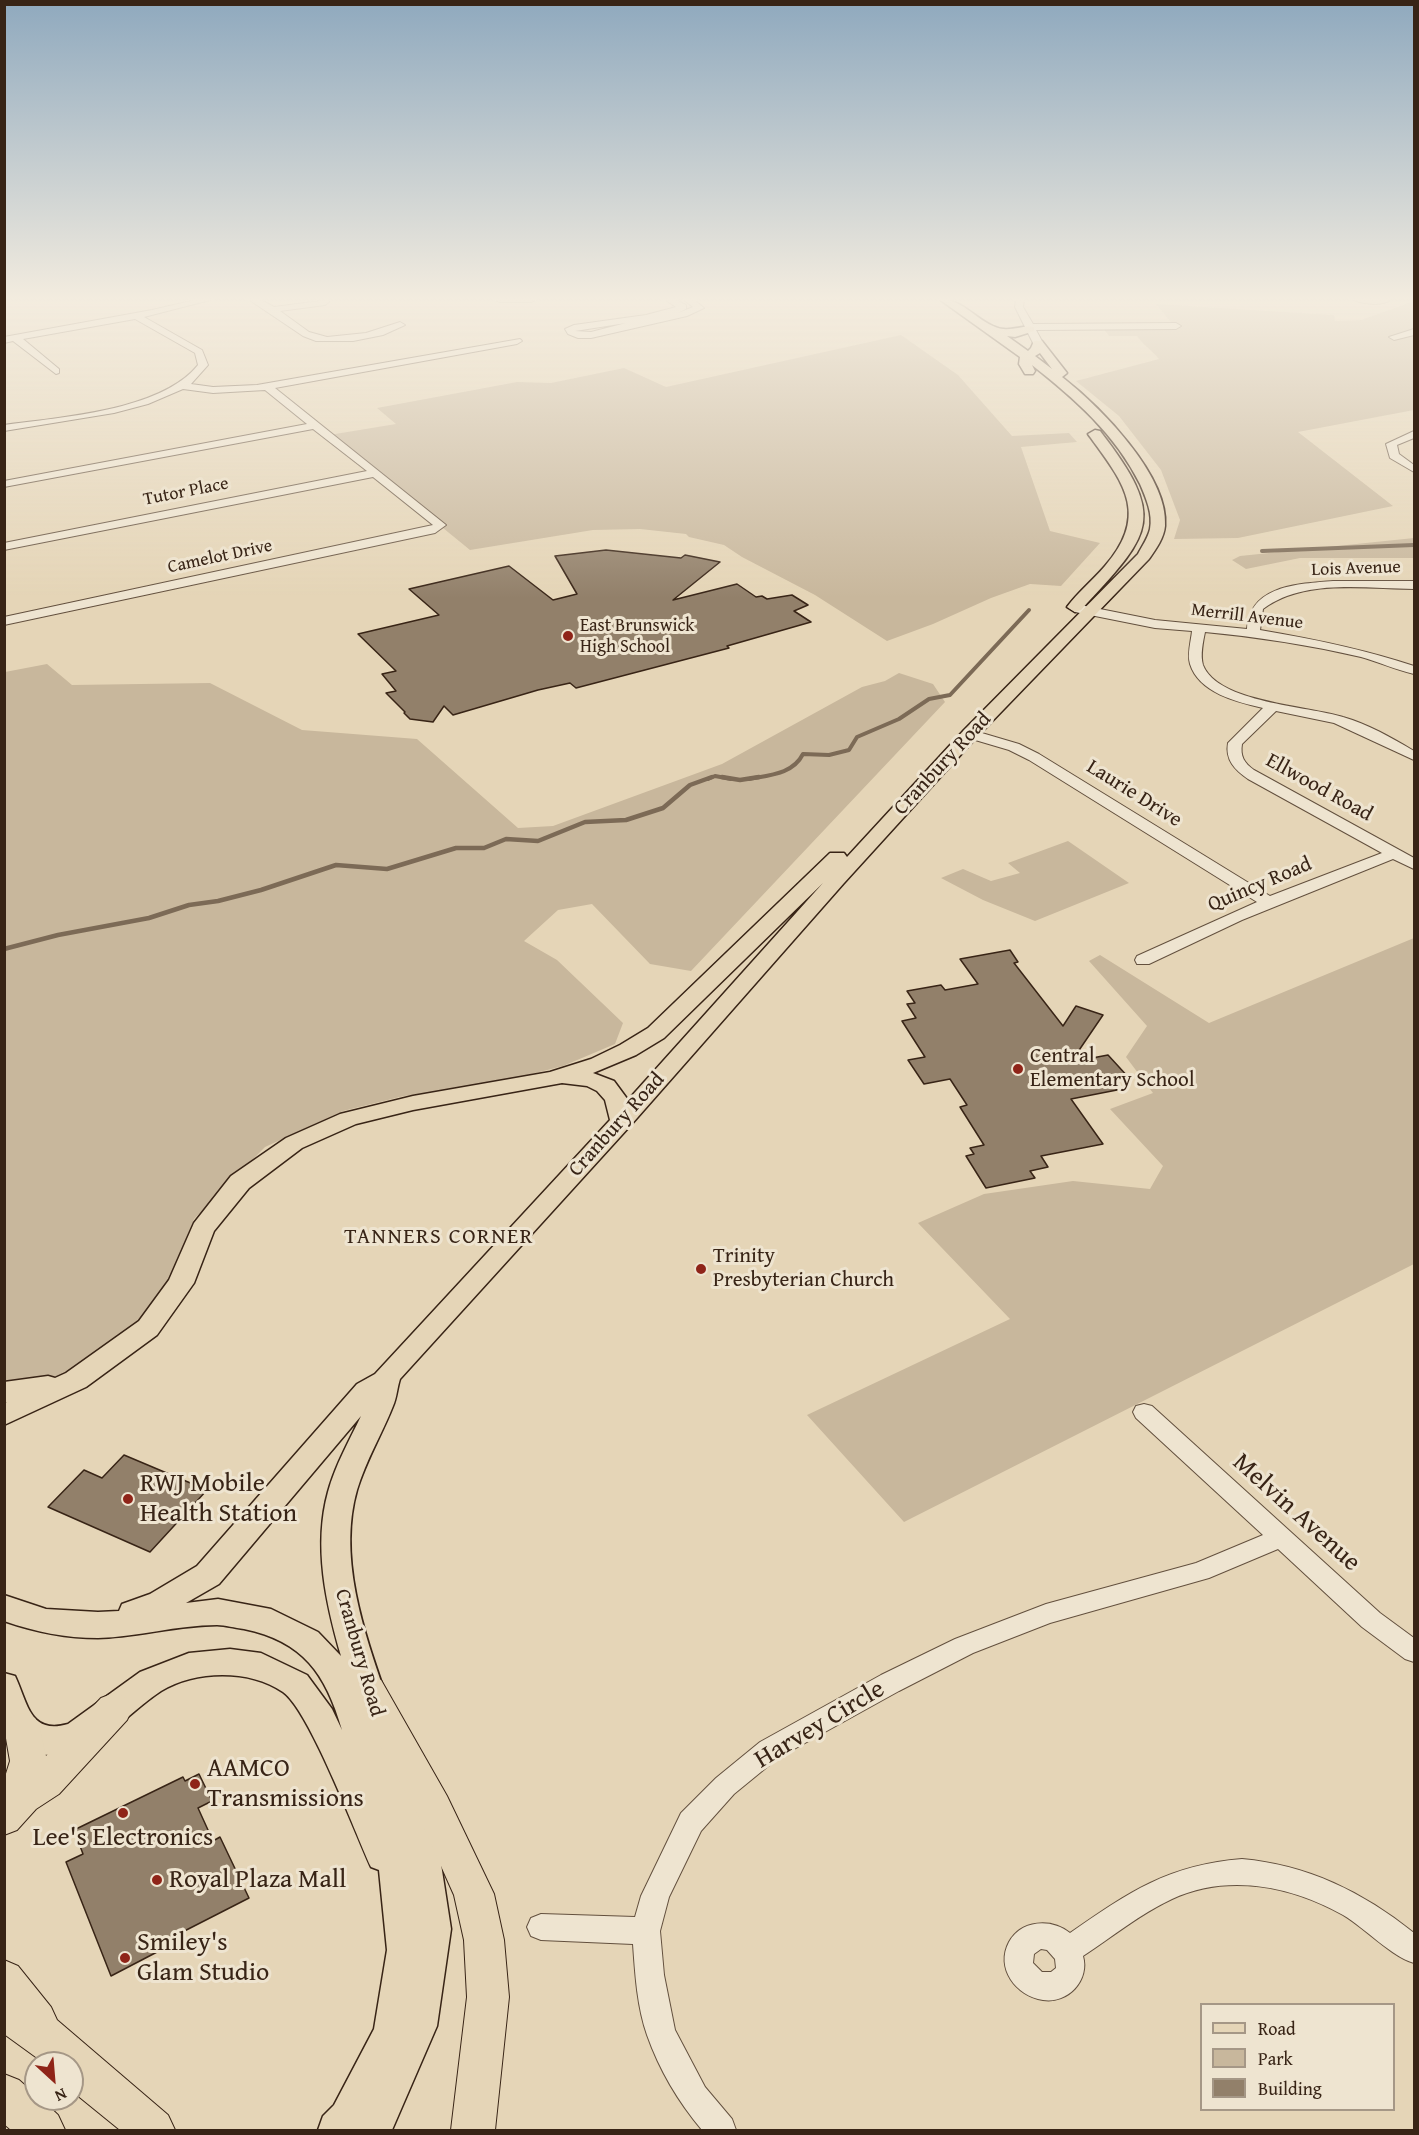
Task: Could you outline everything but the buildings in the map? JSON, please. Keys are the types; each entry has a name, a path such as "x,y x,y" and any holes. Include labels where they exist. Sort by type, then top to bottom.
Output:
{"highway":[{"path":"368,1691 434,1808 474,1894 484,1940 488,1996 472,2130"},
{"path":"10,1813 46,1782 114,1709"},
{"path":"10,1813 29,1761 22,1729"},
{"path":"4,1980 52,2042"},
{"path":"4,2008 52,2042 153,2130"},
{"path":"4,2095 43,2130"}],"main road":[{"name":"Cranbury Road","path":"1060,399 1067,405"},
{"name":"Cranbury Road","path":"4,1415 76,1380 148,1328 181,1282 203,1229 240,1182 294,1143 348,1119 412,1103 555,1078 599,1064 656,1033 797,898 1044,643 1144,556 1157,531 1156,506 1144,474 1114,435 1078,399"},
{"path":"1082,399 1089,407"},
{"name":"Cranbury Road","path":"371,2130 380,2115 419,2026 433,1929 422,1851 368,1691 339,1587 336,1541 341,1496 357,1450 381,1402 385,1382 389,1374 622,1121 830,887 1083,609 1131,540 1138,522 1135,498 1125,476 1088,426"},
{"path":"555,1078 582,1077 599,1082 612,1090 620,1107 622,1121"},
{"path":"4,1392 32,1390 76,1380"},
{"path":"98,1624 161,1604 208,1575 367,1391 385,1382"},
{"name":"Cranbury Road","path":"4,1607 46,1622 98,1624 138,1622 218,1612 271,1622 307,1641 329,1663 348,1696 389,1831 401,1900 405,1950 392,2033 347,2118 337,2130"},
{"path":"4,1686 22,1729 39,1741 58,1741 77,1736 151,1681 189,1666 230,1662 261,1666 296,1684 321,1719 401,1900"}],"street":[{"path":"4,428 121,408 153,399"},
{"path":"283,399 375,473"},
{"path":"4,484 316,425"},
{"path":"1414,434 1391,444 1394,456 1414,469"},
{"name":"Camelot Drive","path":"4,621 435,530 440,525 375,473"},
{"name":"Tutor Place","path":"4,547 375,473"},
{"name":"Lois Avenue","path":"1253,633 1255,613 1259,606 1277,595 1334,585 1414,585"},
{"name":"Merrill Avenue","path":"1083,609 1155,624 1253,633 1343,649 1414,669"},
{"path":"1199,629 1196,660 1202,673 1233,695 1272,707 1312,713 1338,720 1414,756"},
{"name":"Ellwood Road","path":"1272,707 1235,743 1234,757 1238,764 1253,776 1414,864"},
{"name":"Laurie Drive","path":"970,734 1014,747 1034,757 1270,903"},
{"name":"Quincy Road","path":"1143,960 1174,944 1270,903 1395,853"},
{"name":"Melvin Avenue","path":"1144,1412 1371,1620 1414,1652"},
{"name":"Harvey Circle","path":"721,2130 694,2098 661,2033 650,1975 646,1931 655,1896 691,1822 725,1786 769,1750 890,1683 964,1646 1046,1614 1201,1570 1280,1538"},
{"path":"1067,1951 1135,1906 1175,1885 1214,1873 1283,1875 1346,1900 1386,1926 1414,1950"},
{"path":"541,1927 646,1931"}],"green space":[{"path":"427,399 979,399 1012,436 1069,433 1077,442 1021,447 1050,531 1100,543 1061,586 1030,584 887,641 815,595 742,557 724,545 689,537 686,534 640,529 593,530 470,550 329,435 396,424 377,408"},
{"path":"1098,399 1414,399 1414,410 1298,432 1393,506 1238,538 1174,539 1180,520 1161,470 1119,416"},
{"path":"1414,538 1414,558 1300,558 1246,569 1232,560 1240,556"},
{"path":"47,664 72,685 210,683 302,730 417,739 518,828 553,826 722,764 862,687 885,681 899,673 933,684 945,702 691,971 650,964 592,904 558,910 524,941 557,960 623,1023 615,1044 563,1066 500,1082 404,1096 343,1111 265,1147 194,1219 167,1285 134,1327 71,1374 5,1384 5,672"},
{"path":"1068,841 1129,883 1035,921 983,900 941,878 963,869 991,881 1020,873 1008,863"},
{"path":"1414,938 1414,1264 904,1522 807,1415 1010,1319 918,1223 984,1194 1073,1181 1150,1189 1163,1166 1110,1109 1153,1093 1126,1057 1147,1026 1089,961 1100,955 1209,1023"}],"waterway":[{"path":"1262,551 1414,545"},
{"path":"749,779 787,770 799,761 803,754 829,755 849,750 857,737 899,719 929,699 950,695 1029,610"},
{"path":"708,779 715,776 731,779"},
{"path":"4,949 58,935 149,918 189,905 218,901 261,890 336,865 387,869 456,848 484,848 506,839 538,841 585,822 626,820 663,808 690,785 712,777"},
{"path":"722,777 740,780 759,777"}],"place":[{"name":"East Brunswick High School","path":"568,636"},
{"name":"Central Elementary School","path":"1018,1069"},
{"name":"Trinity Presbyterian Church","path":"701,1269"},
{"name":"RWJ Mobile Health Station","path":"128,1499"},
{"name":"AAMCO Transmissions","path":"195,1784"},
{"name":"Lee's Electronics","path":"123,1813"},
{"name":"Royal Plaza Mall","path":"157,1880"},
{"name":"Smiley's Glam Studio","path":"125,1958"}],"district":[{"name":"TANNERS CORNER","path":"439,1237"}]}
